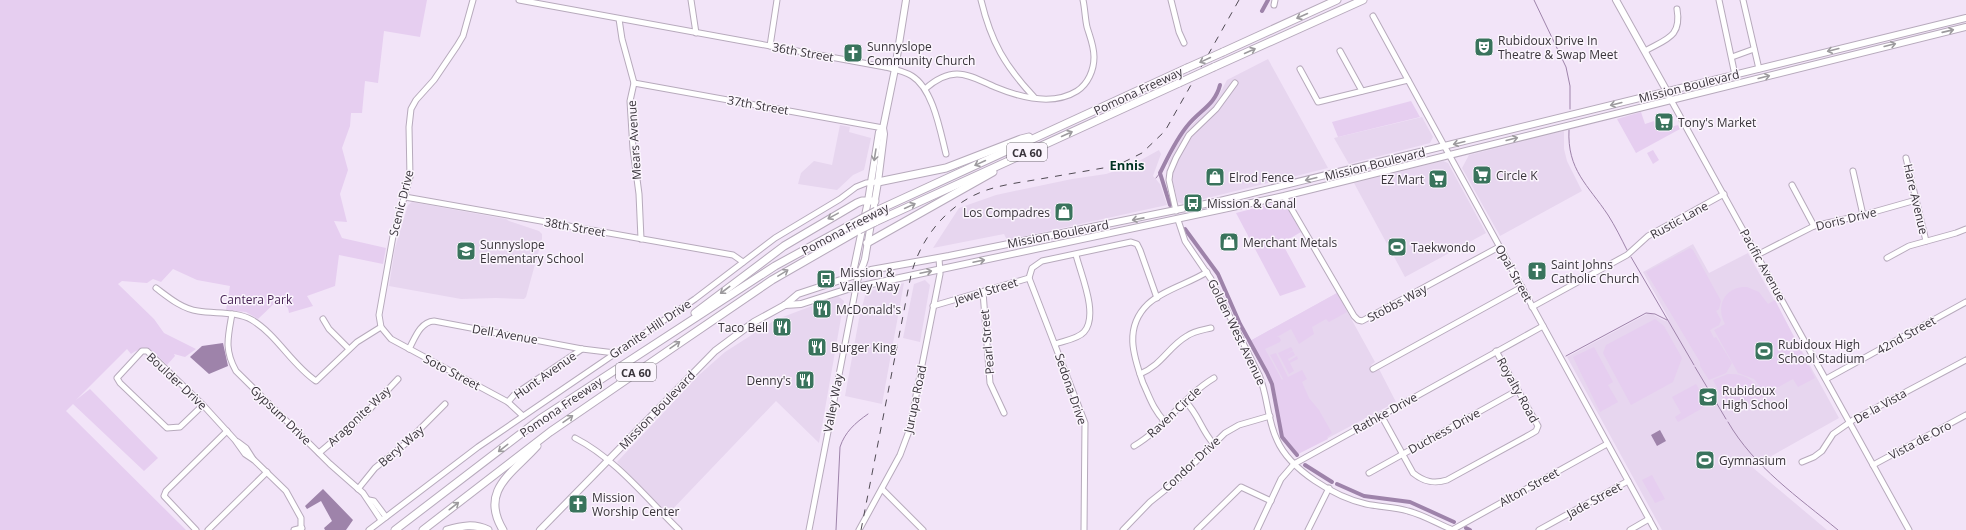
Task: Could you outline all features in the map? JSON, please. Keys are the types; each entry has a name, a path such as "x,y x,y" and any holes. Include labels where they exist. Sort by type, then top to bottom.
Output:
{"highway":[{"name":"Pomona Freeway","path":"395,530 540,419 775,266 876,211 1337,0"},
{"name":"Pomona Freeway","path":"423,530 550,432 772,280 860,230 1042,145 1363,0"},
{"path":"878,182 946,168 1021,139 1041,135"},
{"path":"867,243 1042,145"},
{"path":"662,339 784,246 857,203 871,201"},
{"path":"503,530 495,514 494,505 498,488 506,476 527,457 550,432"},
{"path":"447,530 471,525 488,530"}],"main road":[{"name":"Valley Way","path":"856,287 857,276 854,268 871,201 878,182 884,134 883,128 895,69 906,0"},
{"name":"Pacific Avenue","path":"1616,0 1672,100"},
{"name":"Mission Boulevard","path":"540,530 715,350 754,322 785,305 798,294 857,276 871,270 1176,211 1444,147 1966,18"},
{"name":"Mission Boulevard","path":"785,305 801,304 856,287 1178,220 1284,196 1966,27"},
{"name":"Valley Way","path":"857,276 863,267 871,201 871,183 879,132 883,128"},
{"path":"1176,211 1178,220"}],"street":[{"name":"Scenic Drive","path":"382,327 380,309 390,253 411,168 409,126 411,110 416,100 434,80 463,36 473,0"},
{"name":"36th Street","path":"519,0 895,69 911,75 924,89 933,108 946,154"},
{"path":"691,0 696,33"},
{"path":"770,46 777,0"},
{"path":"981,0 990,29 1003,60 1016,78 1034,97"},
{"path":"924,89 943,77 960,74 978,79 1006,91 1034,97 1056,99 1080,89 1092,70 1094,53 1087,26 1083,0"},
{"path":"1172,0 1179,32 1184,43"},
{"path":"1719,0 1735,75"},
{"path":"1743,0 1759,69"},
{"path":"1645,51 1671,36 1677,30 1679,22 1677,9"},
{"name":"Opal Street","path":"1373,16 1655,530"},
{"name":"Mears Avenue","path":"619,19 622,38 634,83 630,101 633,150 639,194 641,239"},
{"path":"1732,57 1754,50"},
{"path":"1340,51 1362,91"},
{"path":"1300,69 1318,102 1408,80"},
{"name":"37th Street","path":"634,83 883,128"},
{"path":"1176,211 1169,180 1170,172 1176,158 1188,135 1216,109 1236,83"},
{"name":"Pacific Avenue","path":"1672,100 1909,530"},
{"name":"Hare Avenue","path":"1906,158 1926,240"},
{"path":"1853,171 1863,215"},
{"name":"Granite Hill Drive","path":"368,530 478,447 695,299 795,225 840,199 856,187 878,182"},
{"path":"1792,185 1814,226"},
{"name":"Rustic Lane","path":"1532,307 1627,255 1648,236 1724,194"},
{"name":"Stobbs Way","path":"1284,196 1354,316 1358,320 1362,321 1499,247"},
{"name":"38th Street","path":"405,197 733,255 743,262"},
{"name":"Doris Drive","path":"1757,255 1814,226 1863,215 1916,200"},
{"name":"Golden West Avenue","path":"1178,220 1185,241 1207,272 1260,375 1268,399 1270,416 1277,441 1294,464 1306,475 1328,488 1360,502 1409,511 1452,530"},
{"path":"1887,258 1909,246 1926,240 1956,234 1966,229"},
{"name":"Jewel Street","path":"933,306 1029,278 1032,268 1037,263 1049,259 1076,255 1130,242 1136,244 1140,250 1157,298"},
{"path":"1055,344 1079,336 1084,332 1090,321 1091,311 1076,255"},
{"name":"Jurupa Road","path":"859,530 900,455 909,431 940,269 939,258"},
{"path":"1165,422 1154,410 1140,374 1132,347 1133,329 1140,312 1157,298 1193,281 1207,272"},
{"name":"Sedona Drive","path":"1029,278 1055,344 1085,428 1084,530"},
{"name":"Valley Way","path":"809,530 856,287"},
{"path":"1373,369 1522,287"},
{"path":"156,288 176,302 188,308 198,311 232,314 248,319 260,326 316,381 360,340 382,327"},
{"name":"Pearl Street","path":"983,292 990,383 1004,413"},
{"name":"42nd Street","path":"1826,379 1966,302"},
{"name":"Gypsum Drive","path":"232,314 227,350 230,361 236,371 319,453 358,489 369,500 370,505 384,518"},
{"path":"323,319 329,329 349,349"},
{"name":"Dell Avenue","path":"409,349 422,327 429,322 434,322 582,349 614,353"},
{"name":"Rathke Drive","path":"1257,530 1281,479 1294,464 1543,326"},
{"name":"Soto Street","path":"382,327 389,337 508,402 523,416"},
{"path":"1140,374 1159,363 1187,336 1198,331 1211,328"},
{"name":"Hunt Avenue","path":"508,402 514,395 582,349"},
{"name":"Boulder Drive","path":"203,405 180,427 167,428 120,383 117,378 142,351 148,351 203,405 235,440 246,448 254,460 290,496 302,518 302,529"},
{"name":"Royalty Road","path":"1402,454 1417,476 1431,482 1438,482 1463,472 1538,428 1496,351"},
{"name":"De la Vista","path":"1802,462 1814,457 1822,451 1833,434 1850,422 1966,360"},
{"name":"Raven Circle","path":"1134,446 1165,422 1206,383 1214,378"},
{"name":"Aragonite Way","path":"319,453 335,441 366,413 398,379"},
{"name":"Duchess Drive","path":"1369,473 1518,390"},
{"path":"1186,402 1195,413 1202,429 1214,443"},
{"name":"Beryl Way","path":"358,489 375,468 406,444 446,404"},
{"path":"1381,415 1402,454"},
{"name":"Vista de Oro","path":"1873,465 1966,415"},
{"name":"Condor Drive","path":"1123,530 1150,502 1174,482 1225,433 1239,425 1270,416"},
{"path":"196,530 164,496 166,491 227,431"},
{"path":"575,438 590,446 609,460 679,530"},
{"name":"Alton Street","path":"1452,530 1607,444"},
{"path":"208,530 267,472"},
{"name":"Jade Street","path":"1539,530 1628,481"},
{"path":"1197,530 1241,487 1271,501"},
{"path":"1309,530 1328,488"},
{"path":"882,489 923,530"},
{"path":"1630,530 1649,519"},
{"path":"294,530 302,529"}],"shaded area":[{"path":"1268,59 1328,168 1183,204 1178,202 1168,163 1181,136 1209,107 1220,93 1227,80"},
{"path":"1422,117 1433,137 1430,143 1349,164 1334,138"},
{"path":"840,125 850,127 849,132 871,138 864,170 853,175 837,190 798,184 801,173 814,161 832,165"},
{"path":"1564,131 1564,149 1567,161 1582,191 1500,236 1462,168 1469,155"},
{"path":"1159,150 1161,154 1153,176 1160,184 1167,205 1007,240 1004,234 933,248 959,208 996,195 1072,179 1106,174 1130,166"},
{"path":"1443,161 1448,163 1486,233 1405,277 1354,183"},
{"name":"Sunnyslope Elementary School","path":"412,202 506,219 539,231 542,234 542,239 526,297 524,299 461,299 389,286 395,248 408,205"},
{"name":"Rubidoux High School","path":"1693,244 1709,273 1748,253 1839,418 1752,467 1827,530 1662,530 1567,357 1647,314 1652,314 1665,321 1669,319 1643,272"},
{"path":"925,280 930,285 920,342 903,338 914,284"},
{"path":"904,283 882,404 845,396 859,319 866,292"},
{"path":"1337,293 1375,362 1371,365 1375,371 1379,369 1396,402 1298,454 1283,436 1274,383 1250,341"},
{"path":"838,296 844,301 819,443 776,401 668,514 617,462 699,375 725,352 775,320"},
{"path":"223,343 228,366 209,374 190,357 202,346"},
{"path":"1660,430 1666,441 1657,446 1651,435"},
{"path":"323,489 353,520 346,530 325,530 324,528 332,521 321,501 307,509 305,506"}],"green space":[{"name":"Cantera Park","path":"0,0 427,0 420,37 384,31 378,83 365,81 362,113 351,113 350,126 342,148 348,170 340,194 347,222 334,221 342,238 386,248 383,264 339,255 335,286 307,296 313,306 289,313 288,308 279,299 258,319 246,312 226,310 230,286 197,280 173,269 161,282 153,279 147,283 122,281 118,284 154,319 164,333 196,349 185,357 174,354 175,356 167,365 151,350 142,349 131,354 127,349 76,400 90,389 158,458 144,471 73,404 66,411 186,530 0,530"},
{"path":"1411,101 1420,117 1338,137 1332,122"},
{"path":"1641,112 1645,124 1654,121 1659,130 1678,125 1680,129 1636,153 1617,119"},
{"path":"1653,150 1659,160 1653,164 1647,153"},
{"path":"1279,202 1285,204 1301,232 1282,243 1306,287 1280,296 1236,213"},
{"path":"1690,248 1693,250 1721,301 1719,309 1716,311 1721,320 1719,325 1710,330 1732,363 1726,373 1709,380 1700,366 1700,362 1646,272"},
{"name":"Rubidoux High School Stadium","path":"1747,287 1759,292 1768,304 1775,300 1815,378 1798,387 1793,379 1766,394 1754,379 1738,373 1714,330 1725,324 1721,310 1724,298 1733,290"},
{"path":"1337,293 1347,312 1329,322 1326,319 1312,327 1314,334 1299,344 1291,329 1277,337 1281,340 1280,342 1265,349 1282,380 1283,379 1270,355 1276,353 1288,377 1302,370 1307,379 1302,382 1309,398 1319,410 1332,433 1327,437 1328,439 1298,454 1283,436 1274,383 1250,341"},
{"path":"1655,319 1664,326 1682,358 1673,382 1631,405 1603,353 1606,345"},
{"path":"1291,347 1293,350 1286,355 1293,351 1295,355 1288,359 1289,361 1297,356 1298,359 1290,363 1294,371 1289,374 1278,353"},
{"path":"1594,347 1613,382 1608,385 1618,402 1600,412 1573,357"},
{"path":"1728,374 1740,375 1749,379 1757,386 1764,396 1733,412 1729,410 1713,380"},
{"path":"1696,384 1708,405 1678,422 1675,417 1681,413 1672,397"},
{"path":"1652,475 1665,499 1655,503 1642,480"}],"waterway":[{"path":"1262,11 1268,0"},
{"path":"1534,0 1566,67 1570,86 1570,109"},
{"path":"1170,205 1160,173 1172,148 1184,130 1215,98 1220,85"},
{"path":"1569,130 1569,144 1575,167 1608,215 1627,250"},
{"path":"1156,178 1160,173"},
{"path":"1185,229 1218,274 1240,324 1272,384 1282,437 1297,455"},
{"path":"1631,257 1694,365"},
{"path":"1566,356 1646,313 1655,314 1667,320"},
{"path":"1695,367 1726,419"},
{"path":"836,530 840,447 851,428 868,414"},
{"path":"1728,422 1739,438 1764,467 1792,493 1838,530"},
{"path":"1305,465 1332,482"},
{"path":"1337,484 1364,496 1410,502 1454,522"},
{"path":"1466,528 1470,530"}],"railway":[{"path":"861,530 911,275 922,247 930,234 950,211 962,202 990,189 1015,183 1109,167 1120,164 1142,153 1165,131 1239,0"}],"place":[{"name":"Rubidoux Drive In Theatre & Swap Meet","path":"1484,47"},
{"name":"Sunnyslope Community Church","path":"853,53"},
{"name":"Tony's Market","path":"1664,122"},
{"name":"Circle K","path":"1482,175"},
{"name":"Elrod Fence","path":"1215,177"},
{"name":"EZ Mart","path":"1438,179"},
{"name":"Mission & Canal","path":"1193,203"},
{"name":"Los Compadres","path":"1064,212"},
{"name":"Merchant Metals","path":"1229,242"},
{"name":"Taekwondo","path":"1397,247"},
{"name":"Sunnyslope Elementary School","path":"466,251"},
{"name":"Saint Johns Catholic Church","path":"1537,271"},
{"name":"Mission & Valley Way","path":"826,279"},
{"name":"McDonald's","path":"822,309"},
{"name":"Taco Bell","path":"782,327"},
{"name":"Burger King","path":"817,347"},
{"name":"Rubidoux High School Stadium","path":"1764,351"},
{"name":"Denny's","path":"805,380"},
{"name":"Rubidoux High School","path":"1708,397"},
{"name":"Gymnasium","path":"1705,460"},
{"name":"Mission Worship Center","path":"578,504"}],"district":[{"name":"Ennis","path":"1127,165"}]}
